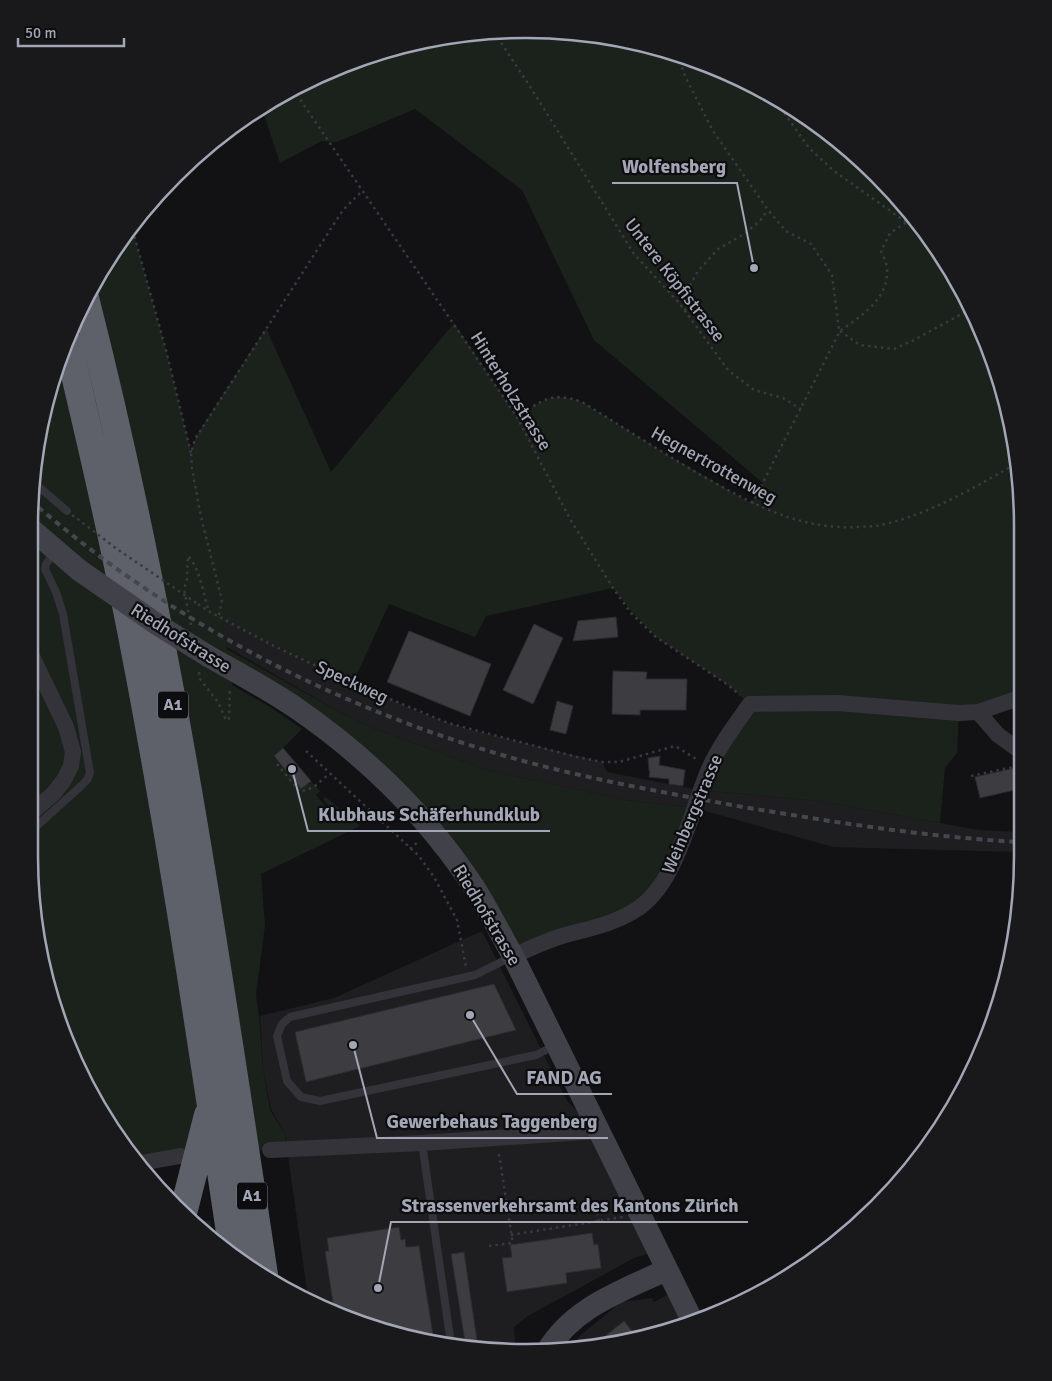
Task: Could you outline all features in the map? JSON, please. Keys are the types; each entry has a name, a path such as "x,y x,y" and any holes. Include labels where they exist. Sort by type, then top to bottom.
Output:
{"highway":[{"name":"A1","path":"88,310 123,457 168,676 205,892 263,1266"},
{"name":"A1","path":"70,353 126,604 164,808 212,1104 232,1245"},
{"name":"A1","path":"185,1204 212,1104"}],"street":[{"name":"Riedhofstrasse","path":"38,537 79,570 158,626 295,707 344,744 380,775 431,830 458,865 487,909 507,959 556,1045 690,1315"},
{"path":"38,669 66,727 73,752 71,766 64,780 54,793 38,807"},
{"path":"750,704 838,703 959,714 978,712 1014,700"},
{"name":"Weinbergstrasse","path":"507,959 546,941 586,931 617,920 636,910 654,895 667,875 681,844 710,767 727,736 750,704"},
{"path":"978,712 998,735 1014,746"},
{"path":"270,1150 598,1132"},
{"path":"146,1162 180,1156"},
{"path":"553,1342 561,1332 596,1303 666,1270"}],"lane":[{"path":"40,488 67,511"},
{"path":"38,825 81,786 87,780 90,773 62,614 56,592 45,569 46,564 55,551"},
{"path":"507,959 475,975 290,1017 282,1024 277,1036 287,1081 301,1097 320,1101 536,1055 556,1045"},
{"path":"422,1143 450,1337"}],"path":[{"name":"Untere Köpfistrasse","path":"499,39 634,254 685,311 728,370 754,390 783,398 801,409"},
{"path":"680,62 685,76 713,131 768,210 786,231 811,244 832,275 840,330 860,346 894,349 965,312"},
{"name":"Hinterholzstrasse","path":"297,95 517,417 570,519 631,613 656,637 728,685 750,704"},
{"path":"752,504 840,330 865,314 883,294 888,268 881,251 890,233 906,222 834,171 809,148 783,111"},
{"path":"191,453 194,439 343,210 362,191"},
{"path":"685,311 689,287 698,271 718,249 744,234 760,221 768,210"},
{"path":"134,235 166,350 191,453 197,498 222,600 219,616"},
{"name":"Hegnertrottenweg","path":"517,417 543,400 558,396 582,402 671,458 752,504 786,518 818,526 879,526 908,518 931,509 1010,467"},
{"name":"Speckweg","path":"67,511 117,549 210,612 353,683 448,723 602,762 619,762 675,746 710,767"},
{"path":"306,751 419,856 434,877 457,920 468,976"},
{"path":"276,764 300,792 314,787 329,774"},
{"path":"970,776 1014,767"},
{"path":"488,1246 513,1244 499,1154"},
{"path":"594,1200 599,1222"},
{"path":"512,1235 626,1217"}],"shaded area":[{"path":"494,39 558,39 590,42 652,54 683,63 742,88 770,103 823,138 871,181 914,229 949,282 964,310 989,369 1005,431 1013,494 1014,699 959,714 957,753 945,768 940,823 820,801 712,791 711,781 750,704 728,685 656,637 631,611 613,588 486,616 475,637 389,604 353,683 220,617 227,649 343,714 378,730 487,770 625,800 695,808 684,836 636,910 513,956 439,826 233,670 232,685 270,707 302,729 274,757 301,789 311,781 320,791 316,795 326,807 328,805 323,799 326,797 360,826 261,874 265,925 256,995 263,1069 270,1110 285,1134 286,1149 216,1152 147,1162 103,1099 88,1071 63,1012 47,950 42,919 38,855 38,526 42,462 54,400 63,369 75,339 103,282 134,235 166,350 191,452 201,428 266,328 331,472 454,323 517,417 548,399 562,397 571,399 582,402 671,457 751,503 763,483 594,340 522,190 415,109 337,142 322,141 280,163 264,114 282,103 310,88 369,63 431,47"},
{"path":"219,616 247,632 353,683 419,712 479,732 602,762 607,772 694,789 711,781 711,791 820,801 978,830 1014,832 1014,852 833,847 695,808 625,800 487,770 378,730 343,714 204,634"},
{"path":"482,931 567,1101 598,1131 657,1251 634,1258 528,1316 514,1327 514,1343 462,1339 400,1327 369,1318 307,1291 285,1134 271,1109 263,1069 260,1016 334,998"},
{"path":"210,1221 211,1228 204,1222"},
{"path":"676,1290 684,1318 621,1334 576,1340 621,1302 652,1298 654,1302"}],"building":[{"path":"616,617 618,637 573,641 578,621"},
{"path":"534,624 563,638 533,704 503,690"},
{"path":"409,631 491,664 470,716 387,682"},
{"path":"613,671 647,672 646,679 687,679 686,710 640,710 640,715 612,714"},
{"path":"557,701 573,706 566,734 550,730"},
{"path":"283,748 311,781 301,789 274,756"},
{"path":"660,756 659,765 685,770 683,786 669,784 669,779 649,777 648,758"},
{"path":"1014,768 1014,790 980,798 975,777"},
{"path":"494,984 516,1030 306,1082 295,1032"},
{"path":"399,1227 401,1240 405,1239 406,1247 419,1246 433,1334 369,1318 333,1303 325,1251 329,1251 327,1238"},
{"path":"592,1233 594,1245 598,1244 601,1268 566,1273 567,1283 507,1292 502,1258 512,1257 510,1245"},
{"path":"464,1252 477,1340 465,1339 451,1254"},
{"path":"624,1321 632,1331 621,1334 604,1337"}],"railway":[{"path":"39,507 82,543 137,583 193,619 252,653 375,711 438,735 562,771 777,813 949,837 1014,842"}],"place":[{"name":"Wolfensberg","path":"754,268"},
{"name":"Klubhaus Schäferhundklub","path":"292,769"},
{"name":"FAND AG","path":"470,1015"},
{"name":"Gewerbehaus Taggenberg","path":"353,1045"},
{"name":"Strassenverkehrsamt des Kantons Zürich","path":"378,1288"}]}
